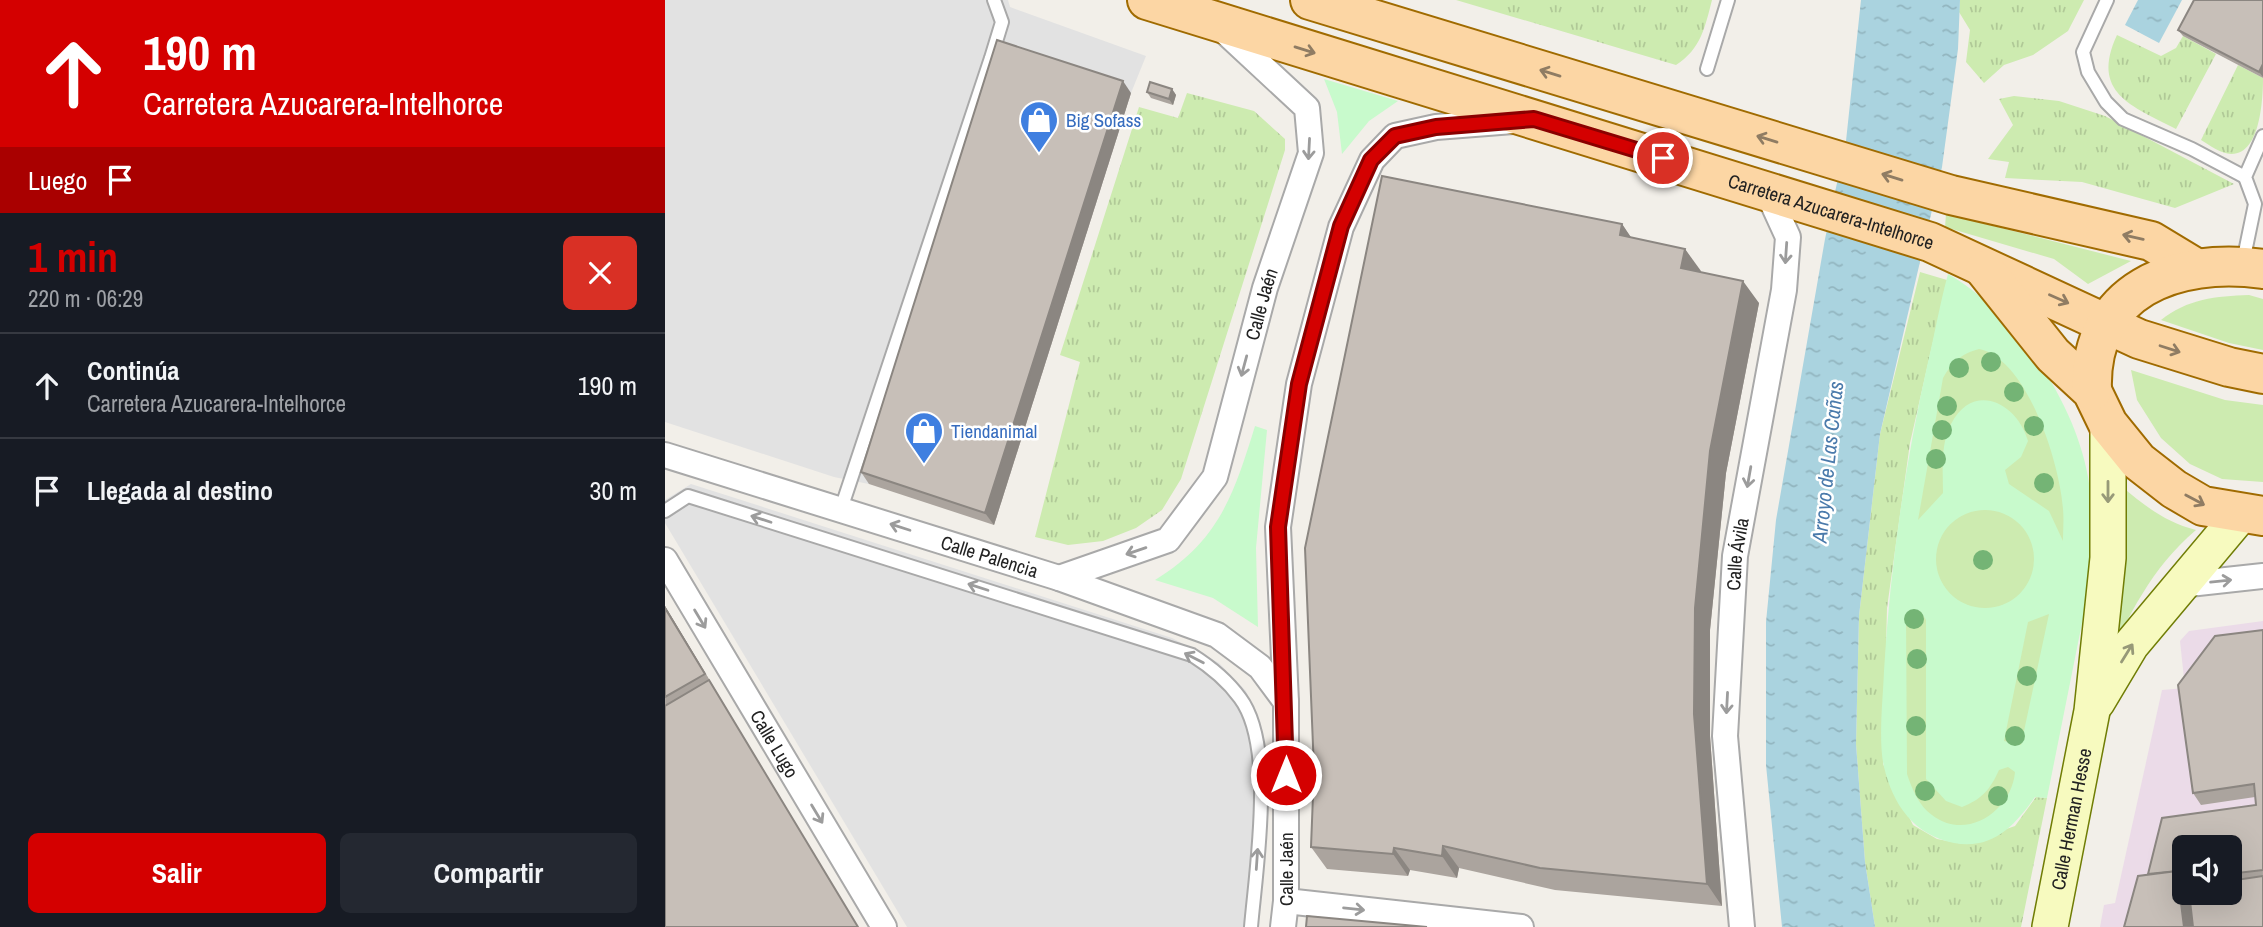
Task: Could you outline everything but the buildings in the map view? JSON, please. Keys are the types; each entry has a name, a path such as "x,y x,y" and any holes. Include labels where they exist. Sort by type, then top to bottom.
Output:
{"main road":[{"name":"Carretera Azucarera-Intelhorce","path":"1147,0 1930,242 2139,339 2229,368 2263,374"},
{"path":"1310,0 1951,195 2151,242 2194,267"},
{"path":"1982,265 2053,355 2100,407 2138,461 2174,489 2203,506 2252,515"},
{"path":"2092,711 2108,558 2100,407 2091,362 2107,322 2126,299 2155,281 2194,267 2253,268"},
{"path":"2092,711 2131,645 2180,585 2252,515"},
{"name":"Calle Herman Hesse","path":"2050,927 2092,711"}],"street":[{"name":"Calle Jaén","path":"1059,578 1168,540 1215,477 1265,288 1311,153 1307,107 1216,23"},
{"name":"Calle Jaén","path":"1283,927 1286,901 1286,702 1278,527 1299,384 1341,226 1371,160 1395,136 1436,127 1534,119"},
{"name":"Calle Ávila","path":"1742,927 1725,736 1735,556 1784,290 1787,237 1766,190"},
{"name":"Calle Palencia","path":"665,455 1059,578 1217,635 1260,667 1286,702"},
{"name":"Calle Lugo","path":"665,560 884,927"},
{"path":"2180,585 2263,576"},
{"path":"1286,901 1521,927"}],"lane":[{"path":"841,509 995,46 1002,22 994,0"},
{"path":"1707,69 1728,0"},
{"path":"2108,0 2083,52 2088,72 2106,102 2123,119 2192,149 2245,177 2255,204 2253,268"},
{"path":"2245,177 2263,136"},
{"path":"665,511 688,495 1192,655 1215,670 1242,700 1256,732 1261,766 1251,927"}],"shaded area":[{"path":"665,0 1008,0 1010,7 1146,56 1131,93 1006,52 869,484 834,477 665,422"},
{"path":"691,484 1172,638 1219,663 1246,691 1264,736 1267,769 1265,845 1257,927 907,927 665,523 665,500"},
{"path":"2263,621 2263,927 2100,927 2104,905 2115,903 2162,690 2185,688 2180,641 2189,631"}],"green space":[{"path":"1456,0 1712,0 1697,45 1676,65"},
{"path":"1960,0 2084,0 2068,31 2033,55 2004,65 1984,83 1966,62 1970,30 1959,12"},
{"path":"2117,35 2161,56 2176,48 2183,36 2216,54 2176,129 2131,104 2112,84 2110,55"},
{"path":"2238,65 2263,78 2261,111 2249,145 2241,152 2227,154 2201,140"},
{"path":"1324,79 1398,101 1369,121 1342,154 1337,112"},
{"path":"1187,93 1254,111 1285,139 1285,150 1181,479 1162,510 1136,528 1103,541 1068,545 1035,537 1080,362 1060,355 1139,107 1178,118"},
{"path":"2014,96 2059,101 2105,116 2234,184 2175,208 2082,182 2005,178 2009,162 1988,159 2013,125 1999,99"},
{"path":"1946,214 2131,261 2088,284 2054,259 1945,227"},
{"path":"1920,272 1947,280 1910,443 1887,608 1883,764 1913,825 1937,839 1963,844 2015,826 2036,797 2047,798 2021,927 1875,927 1865,862 1856,744 1859,616 1880,434"},
{"path":"1948,274 1996,311 2018,335 2056,390 2081,448 2090,488 2093,530 2094,563 2047,798 2035,797 2002,833 1980,843 1968,844 1940,839 1927,833 1907,816 1888,781 1881,745 1890,593 1900,516 1920,400"},
{"path":"2249,295 2263,299 2263,350 2229,343 2161,320 2181,307 2202,300"},
{"path":"1979,349 1997,357 2012,372 2038,416 2061,490 2063,541 2049,511 2009,484 2005,470 2021,457 2028,441 2022,427 2005,407 1982,400 1971,403 1960,411 1951,424 1944,449 1943,493 1918,520 1943,378 1958,359"},
{"path":"2131,370 2225,400 2263,405 2263,482 2222,479 2190,464 2161,438 2137,400"},
{"path":"1255,426 1267,430 1256,548 1258,627 1213,598 1155,580 1195,549 1221,514 1240,473"},
{"path":"2121,486 2156,512 2175,523 2196,530 2166,560 2154,577 2132,611 2104,667"},
{"path":"1985,510 2012,518 2026,532 2034,559 2026,586 2012,600 1985,608 1958,600 1944,586 1936,559 1944,532 1958,518"},
{"path":"1914,609 1921,612 1926,620 1926,779 1946,801 1962,807 1985,793 1999,770 2008,767 2015,772 2006,799 1985,818 1973,823 1959,825 1932,815 1920,802 1907,774 1906,615"},
{"path":"2049,614 2021,745 2004,741 2028,622"}],"water":[{"name":"Arroyo de Las Cañas","path":"1861,0 1960,0 1958,49 1942,167 1880,434 1859,616 1856,744 1865,862 1875,927 1782,927 1766,765 1766,622 1776,520 1825,239 1846,141"},
{"path":"2138,0 2182,0 2159,43 2125,25"}],"place":[{"name":"Big Sofass","path":"1039,154"},
{"name":"Tiendanimal","path":"924,465"}],"route":[{"path":"1286,775 1286,702 1278,527 1299,384 1341,226 1371,160 1395,136 1436,127 1534,119 1663,158"}]}
